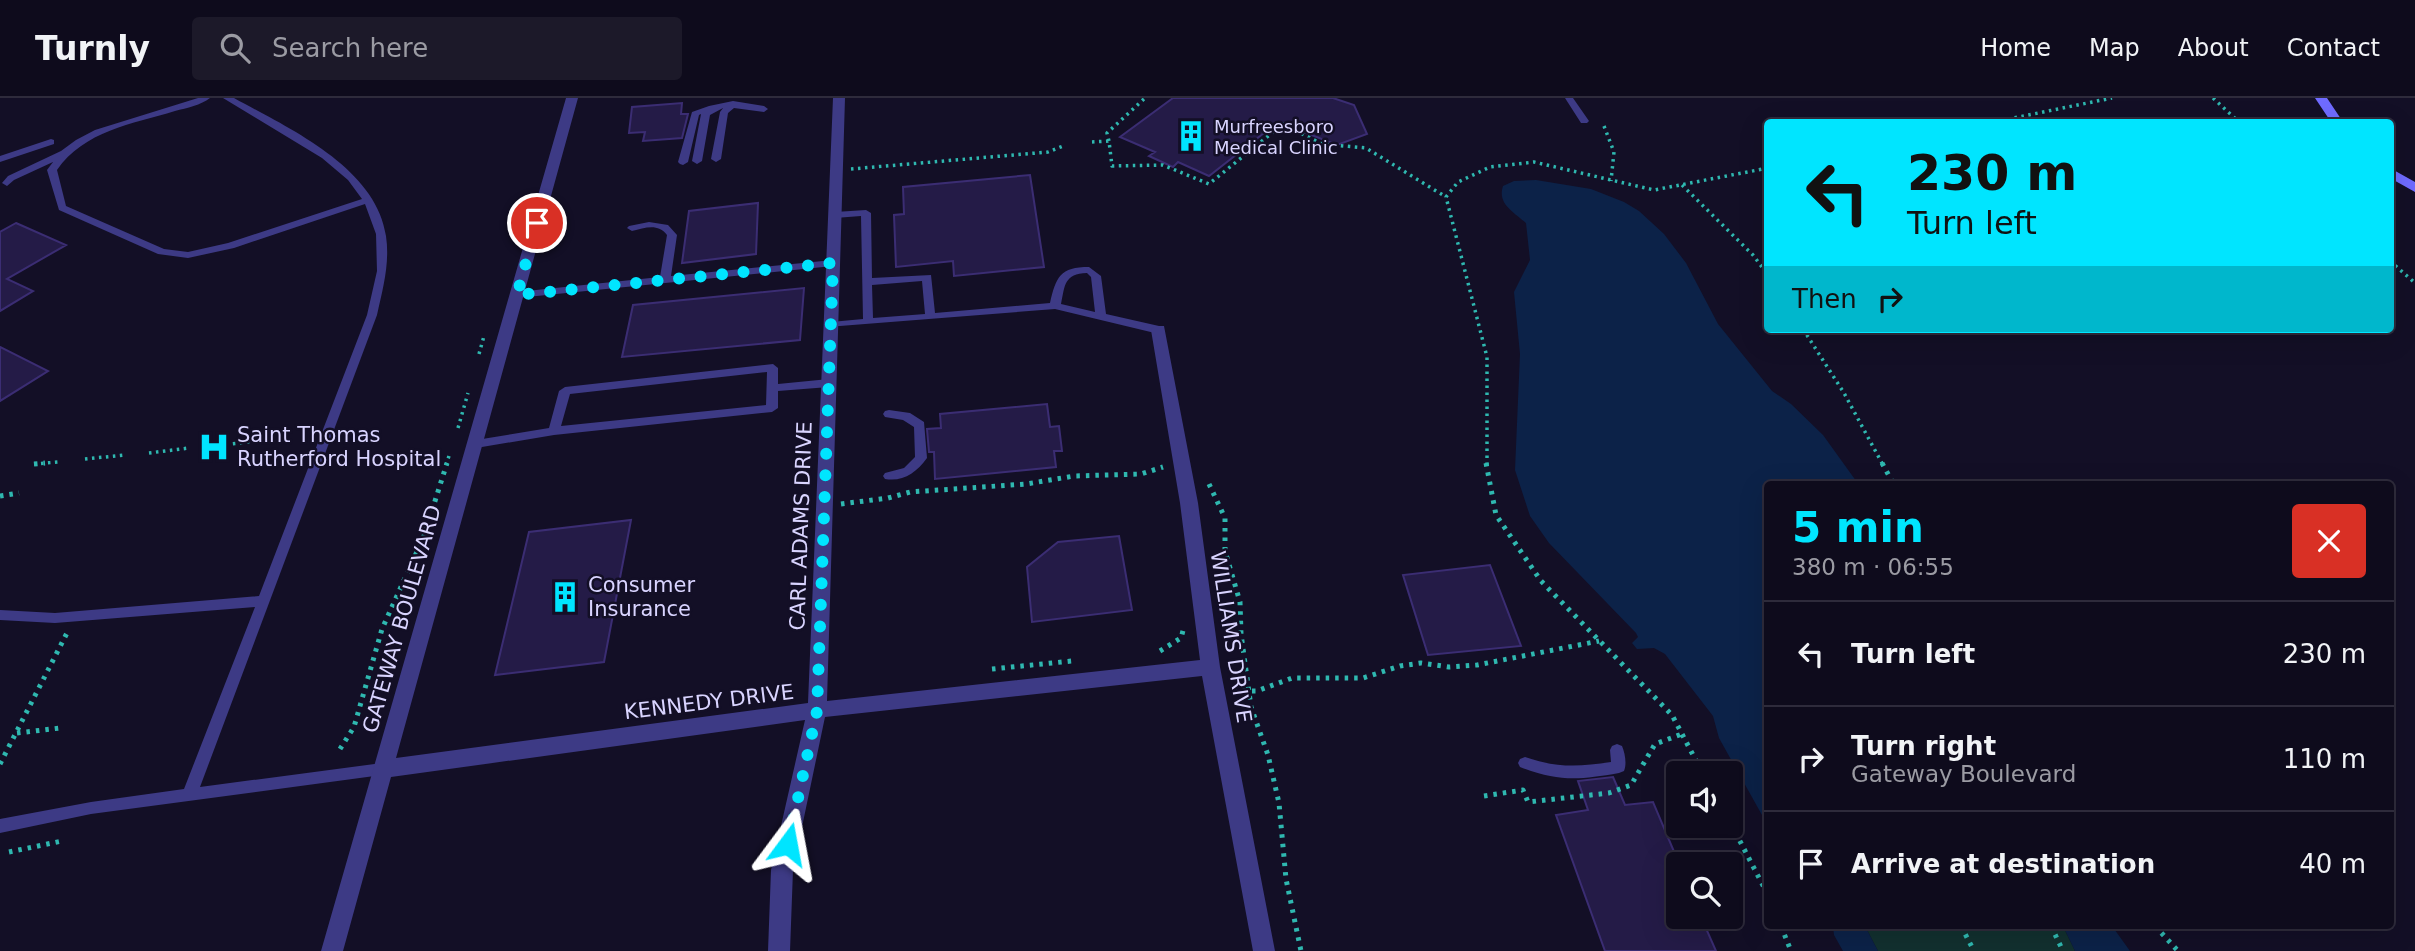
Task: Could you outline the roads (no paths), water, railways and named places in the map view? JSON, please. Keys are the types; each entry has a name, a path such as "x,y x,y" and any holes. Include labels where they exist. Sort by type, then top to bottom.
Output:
{"street":[{"name":"GATEWAY BOULEVARD","path":"332,951 572,98"},
{"name":"CARL ADAMS DRIVE","path":"779,951 782,870 817,711 839,98"},
{"path":"2321,98 2335,119"},
{"path":"2394,175 2415,188"},
{"name":"WILLIAMS DRIVE","path":"1159,330 1189,503 1210,667 1264,951"},
{"name":"KENNEDY DRIVE","path":"382,769 817,711 1210,667"}],"lane":[{"path":"53,167 8,185 11,178 62,154 92,135 206,98"},
{"path":"189,796 378,297 383,266 382,240 369,200 352,178 330,158 227,98"},
{"path":"1569,98 1584,121"},
{"path":"716,159 724,112 728,105"},
{"path":"696,161 706,114 728,105"},
{"path":"683,162 695,114 710,106 764,108"},
{"path":"0,159 51,142"},
{"path":"62,154 52,173 65,211 168,254 188,255 216,250 369,200"},
{"path":"835,215 866,213 867,322"},
{"path":"632,228 662,225 669,229 672,235 665,280"},
{"path":"517,295 833,263"},
{"path":"1055,306 1062,277 1067,272 1089,270 1096,275 1101,317"},
{"path":"867,282 927,277 930,316"},
{"path":"831,325 1055,306 1159,330"},
{"path":"476,444 554,431 772,408 773,368 565,391 554,431"},
{"path":"773,388 829,383"},
{"path":"889,414 906,416 920,425 921,458 908,472 889,476"},
{"path":"0,615 55,618 264,601"},
{"path":"1525,763 1555,774 1570,775 1619,767 1617,750"},
{"path":"0,826 91,808 382,769"}],"water":[{"path":"1536,180 1591,189 1639,211 1664,234 1686,263 1718,324 1772,391 1791,404 1823,435 1856,481 1764,481 1764,819 1743,781 1743,761 1732,761 1719,738 1713,716 1665,654 1654,648 1637,649 1632,643 1638,637 1636,633 1549,543 1530,516 1515,470 1520,354 1514,292 1530,260 1526,223 1504,203 1503,186 1514,181"},
{"path":"1833,929 1867,929 1878,951 1843,951"},
{"path":"2064,929 2114,929 2130,951 2075,951"}],"place":[{"name":"Murfreesboro Medical Clinic","path":"1191,136"},
{"name":"Saint Thomas Rutherford Hospital","path":"214,447"},
{"name":"Consumer Insurance","path":"565,597"}]}
